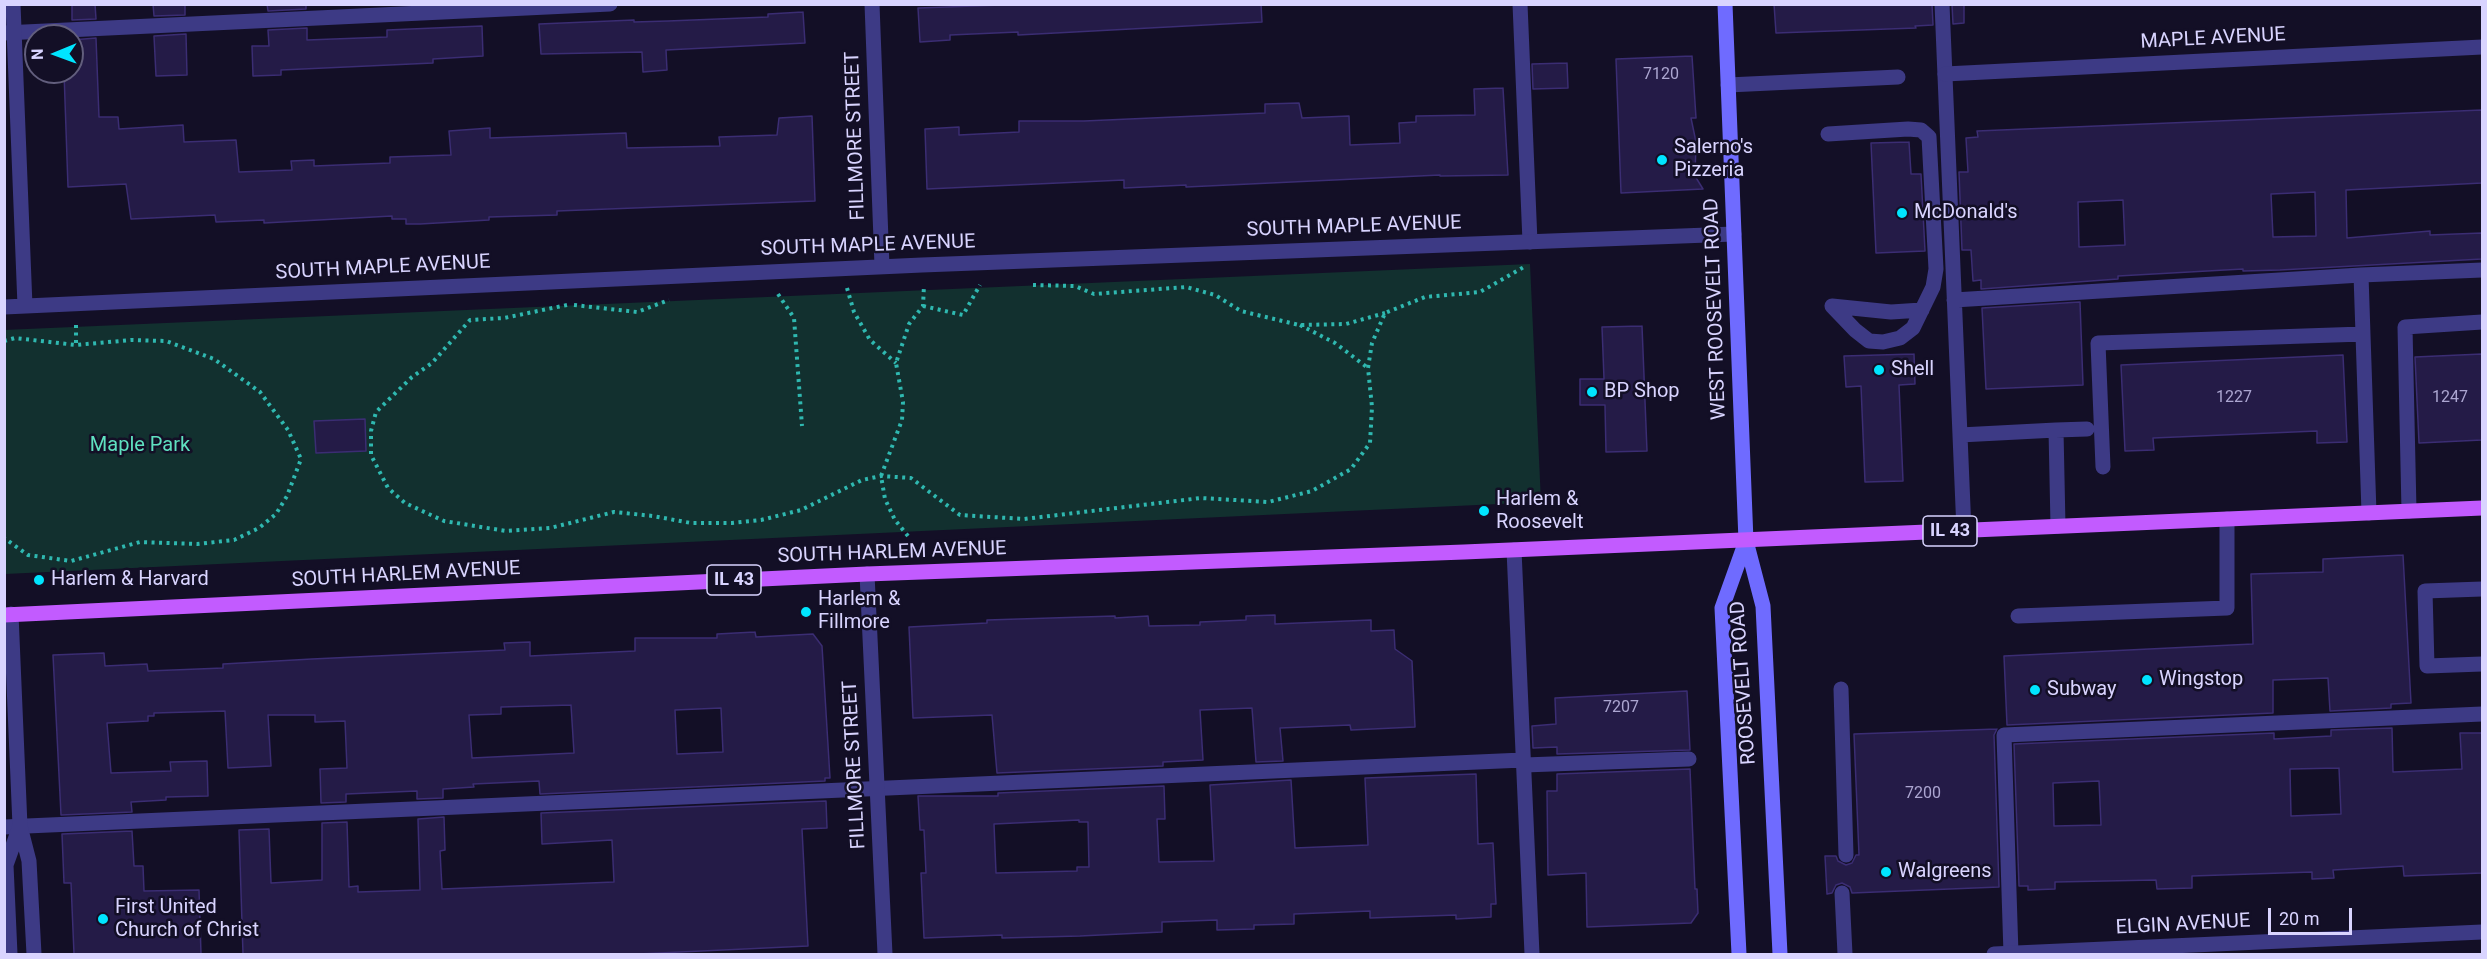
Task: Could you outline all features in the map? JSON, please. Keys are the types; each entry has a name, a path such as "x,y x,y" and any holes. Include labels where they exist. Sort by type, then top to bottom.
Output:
{"main road":[{"name":"WEST ROOSEVELT ROAD","path":"1725,4 1746,540"},
{"name":"IL 43","path":"1746,540 2482,508"},
{"name":"SOUTH HARLEM AVENUE","path":"8,615 867,574 1746,540"},
{"name":"ROOSEVELT ROAD","path":"1739,954 1722,608 1746,540"},
{"name":"ROOSEVELT ROAD","path":"1746,540 1763,606 1780,954"}],"street":[{"path":"13,4 9,33 25,306"},
{"path":"9,33 610,4"},
{"name":"FILLMORE STREET","path":"872,4 882,266"},
{"path":"1520,4 1530,242"},
{"path":"1942,4 1964,531"},
{"name":"MAPLE AVENUE","path":"1945,74 2482,47"},
{"path":"1728,85 1898,77"},
{"path":"1827,134 1908,129 1921,130 1929,137 1936,269 1933,287 1922,310 1913,328 1900,338 1883,342 1869,341 1832,306 1891,312 1922,310"},
{"name":"SOUTH MAPLE AVENUE","path":"4,307 882,266 1734,234"},
{"path":"1954,300 2361,275 2482,270"},
{"path":"2361,275 2369,513"},
{"path":"2409,511 2405,327 2482,322"},
{"path":"2103,467 2098,343 2363,334"},
{"path":"1960,435 2088,429"},
{"path":"2056,430 2058,526"},
{"path":"2018,616 2226,608 2227,519"},
{"path":"1514,550 1532,954"},
{"name":"FILLMORE STREET","path":"867,574 885,954"},
{"path":"2482,589 2425,591 2427,666 2482,664"},
{"path":"8,615 12,826 6,865 10,954"},
{"path":"1841,689 1846,855"},
{"path":"2011,954 2004,735 2482,714"},
{"path":"12,826 1523,762 1689,759"},
{"path":"12,826 29,861 34,954"},
{"path":"1842,893 1845,954"},
{"name":"ELGIN AVENUE","path":"1994,954 2482,932"}],"path":[{"path":"1299,325 1346,324 1385,313 1425,297 1480,292 1524,267"},
{"path":"923,306 963,315 981,284 969,284"},
{"path":"1028,285 1075,286 1095,294 1186,287 1215,295 1242,311 1299,325 1335,344 1368,368"},
{"path":"908,536 895,520 885,499 881,476 902,420 903,402 896,363 909,324 923,306 924,286"},
{"path":"913,287 935,286"},
{"path":"847,290 854,312 870,340 896,363"},
{"path":"836,291 858,290"},
{"path":"766,294 790,293"},
{"path":"778,294 795,318 802,426"},
{"path":"671,299 637,312 571,304 504,318 470,320 432,363 412,377 376,412 371,431 371,455 388,488 405,503 444,521 506,531 550,528 614,513 653,516 691,523 732,524 761,520 801,510 862,480 881,476 911,478 960,514 1024,519 1201,498 1268,502 1312,491 1351,469 1370,443 1372,407 1368,368 1372,343 1385,313"},
{"path":"76,324 76,345"},
{"path":"4,341 26,339 76,345 130,340 166,341 214,359 260,393 288,430 301,459 276,514 259,528 234,540 197,544 140,542 71,561 28,555 4,538"}],"green space":[{"name":"Maple Park","path":"1530,264 1541,502 5,574 4,330"}],"building":[{"path":"72,4 95,4 96,19 72,20"},
{"path":"153,4 185,4 185,15 154,16"},
{"path":"267,4 306,4 306,9 268,11"},
{"path":"1030,4 1261,4 1262,22 1018,35 1018,32 950,35 950,40 920,42 918,8"},
{"path":"1774,4 1932,4 1933,25 1915,26 1916,28 1776,33"},
{"path":"1952,4 1964,4 1964,23 1953,24"},
{"path":"803,12 805,43 666,50 667,70 643,72 642,52 541,54 539,24 768,17 768,14"},
{"path":"482,26 483,56 433,59 433,63 281,70 281,75 253,76 252,46 269,46 268,30 307,28 307,40 387,37 387,30"},
{"path":"186,34 187,75 156,76 154,36"},
{"path":"96,38 99,117 118,117 119,129 183,125 184,142 236,140 239,172 292,170 291,161 314,160 314,166 390,163 390,157 451,155 449,131 490,128 490,138 626,133 627,148 720,146 719,137 777,135 779,118 812,116 815,201 557,211 557,215 489,217 489,220 420,224 406,224 406,219 392,219 392,216 264,223 264,220 216,222 215,215 131,219 126,184 68,187 64,84 84,84 84,39"},
{"path":"1692,56 1696,118 1691,118 1696,142 1695,176 1703,189 1621,193 1616,59"},
{"path":"1567,63 1568,88 1533,89 1532,64"},
{"path":"1503,88 1508,175 1440,175 1124,188 1124,180 927,189 925,129 959,127 959,135 1019,132 1019,121 1084,121 1265,113 1265,104 1299,103 1302,118 1349,116 1350,145 1400,143 1399,123 1416,122 1416,116 1475,115 1474,89"},
{"path":"2482,110 2482,183 2346,190 2347,238 2430,231 2430,235 2482,233 2482,259 2118,276 2118,279 1981,289 1981,280 1973,281 1971,250 1962,250 1959,172 1968,172 1966,138 1978,137 1977,131","holes":["2315,192 2316,236 2273,237 2271,194","2123,200 2125,245 2079,247 2078,202"]},
{"name":"McDonald's","path":"1909,142 1911,174 1921,174 1925,251 1876,253 1871,143"},
{"path":"2080,302 2083,385 1986,389 1982,308"},
{"path":"1642,326 1647,451 1606,452 1605,405 1580,405 1580,379 1604,379 1602,327"},
{"path":"1914,354 1915,384 1899,385 1903,481 1865,482 1861,386 1846,387 1844,356"},
{"path":"2482,354 2482,440 2419,443 2415,357"},
{"path":"2343,355 2347,442 2317,443 2317,431 2153,438 2154,450 2125,451 2121,365"},
{"path":"365,419 366,451 316,453 314,421"},
{"path":"2403,555 2411,703 2391,704 2391,708 2330,711 2328,678 2273,680 2273,713 2007,725 2004,656 2253,644 2251,574 2323,572 2323,559"},
{"path":"1275,615 1275,624 1371,620 1371,631 1394,630 1395,649 1412,661 1415,727 1351,730 1350,725 1280,728 1283,761 1256,762 1252,708 1200,710 1203,760 1163,762 1163,766 997,773 992,715 913,718 909,627 987,623 987,620 1115,616 1115,618 1148,616 1149,626 1200,625 1200,622 1246,620 1246,616"},
{"path":"755,632 756,637 813,634 822,646 830,778 825,778 825,781 540,794 539,781 473,784 474,787 443,789 443,798 417,799 417,791 346,794 346,802 321,803 320,769 347,768 345,721 315,722 315,715 268,715 271,766 228,768 225,711 154,713 154,716 148,716 148,721 107,723 111,773 171,771 170,762 207,761 208,796 166,797 166,800 131,802 132,812 61,815 53,655 104,653 105,666 147,664 148,671 223,668 223,664 505,650 504,643 530,642 530,656 635,651 635,638 717,638 717,634","holes":["571,705 574,753 472,758 469,715 501,714 501,707","721,708 723,752 677,754 675,710"]},
{"path":"1687,691 1690,750 1557,754 1557,747 1533,748 1532,726 1556,724 1555,698"},
{"path":"2392,728 2393,772 2462,769 2460,733 2482,733 2482,873 2404,876 2403,866 2333,870 2334,878 2312,879 2312,872 2192,876 2192,888 2157,889 2156,880 2055,882 2055,889 2028,890 2028,886 2019,886 2014,744 2274,733 2274,739 2331,736 2331,730","holes":["2339,768 2341,814 2291,816 2290,769","2099,781 2101,825 2054,826 2053,783"]},
{"name":"Walgreens","path":"1997,729 1994,735 1999,887 1852,893 1850,887 1842,883 1836,885 1832,893 1827,894 1825,856 1836,856 1838,861 1846,865 1852,863 1856,855 1859,855 1854,734"},
{"path":"1690,769 1698,913 1691,923 1587,927 1586,873 1548,875 1547,791 1557,791 1557,774"},
{"path":"1476,774 1478,844 1493,843 1496,904 1491,904 1491,917 1456,919 1456,915 1370,918 1370,911 1294,914 1294,924 1254,925 1254,929 1217,930 1217,920 1162,922 1162,932 1002,938 1002,935 924,938 921,873 926,873 924,830 920,830 918,796 998,796 998,793 1164,786 1165,819 1157,819 1159,862 1214,861 1210,785 1291,780 1295,848 1368,845 1365,778","holes":["1079,820 1079,822 1088,822 1089,867 1077,867 1077,871 996,873 994,824"]},
{"path":"826,801 827,828 802,829 808,946 638,954 243,954 239,830 269,829 271,883 322,880 322,823 347,822 349,887 358,886 358,892 420,890 418,819 444,817 445,850 440,851 442,889 614,882 612,840 542,844 541,813"},
{"name":"First United Church of Christ","path":"132,831 134,866 143,866 144,891 199,890 201,954 74,954 71,883 64,883 62,834"}],"place":[{"name":"Salerno's Pizzeria","path":"1662,160"},
{"name":"McDonald's","path":"1902,213"},
{"name":"Shell","path":"1879,370"},
{"name":"BP Shop","path":"1592,392"},
{"name":"Harlem & Roosevelt","path":"1484,511"},
{"name":"Harlem & Harvard","path":"39,580"},
{"name":"Harlem & Fillmore","path":"806,612"},
{"name":"Wingstop","path":"2147,680"},
{"name":"Subway","path":"2035,690"},
{"name":"Walgreens","path":"1886,872"},
{"name":"First United Church of Christ","path":"103,919"}]}
